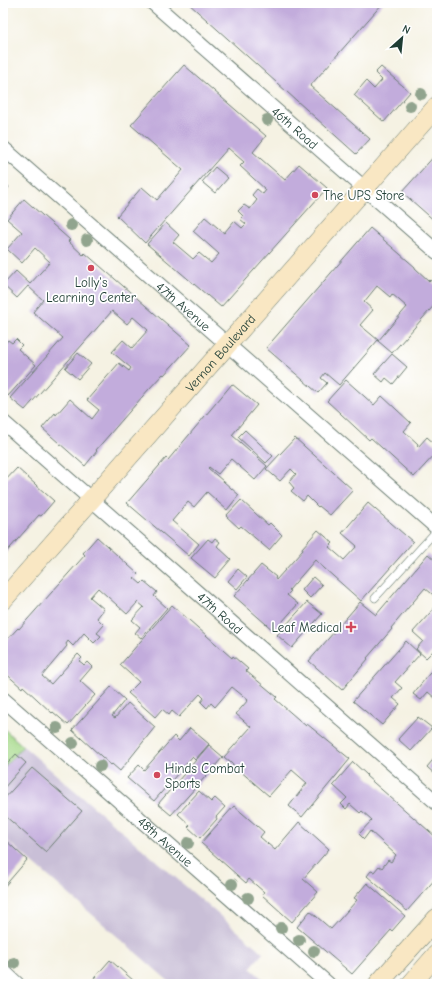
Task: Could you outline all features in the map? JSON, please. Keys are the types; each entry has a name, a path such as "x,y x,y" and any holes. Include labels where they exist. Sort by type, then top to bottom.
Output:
{"main road":[{"name":"Vernon Boulevard","path":"3,600 437,106"},
{"path":"378,984 437,918"},
{"path":"411,984 437,954"}],"street":[{"name":"46th Road","path":"153,3 437,252"},
{"name":"47th Avenue","path":"3,148 436,526"},
{"name":"47th Road","path":"3,422 437,803"},
{"name":"48th Avenue","path":"3,699 328,984"},
{"path":"3,971 17,984"}],"lane":[{"path":"375,598 436,526"}],"shaded area":[{"path":"23,746 263,953 250,968 269,984 172,984 3,837 3,769"}],"green space":[{"path":"3,728 23,746 3,769"}],"building":[{"path":"188,3 383,3 310,86 370,139 356,154"},
{"path":"184,65 266,136 253,152 285,180 299,164 327,188 221,307 147,244 166,223 179,235 173,242 193,259 199,253 211,263 219,254 193,231 205,217 224,233 234,221 242,228 246,224 240,219 243,216 238,211 244,205 250,209 257,200 252,195 257,189 263,194 266,190 240,166 244,162 228,148 145,243 117,216 142,187 157,200 183,170 131,125"},
{"path":"381,67 410,92 384,122 354,95 366,81 374,89 382,80 375,73"},
{"path":"437,153 437,223 402,192"},
{"path":"215,167 228,178 215,193 202,182"},
{"path":"3,182 9,187 3,194"},
{"path":"24,199 70,240 68,241 83,255 85,253 191,345 149,389 96,450 97,451 85,466 42,428 70,399 92,419 99,410 87,400 119,363 129,371 131,368 112,352 123,340 132,348 148,330 133,317 127,324 112,311 25,410 10,398 63,338 33,312 43,300 28,286 17,298 3,285 16,271 30,284 50,262 35,248 22,263 7,249 22,232 7,219"},
{"path":"370,228 429,281 430,280 437,286 437,302 392,353 378,341 407,307 392,294 390,297 377,286 364,302 373,310 360,325 378,340 339,385 325,373 321,378 327,383 318,393 266,348"},
{"path":"16,339 22,345 18,349 36,365 8,396 3,392 3,346 8,340 12,343"},
{"path":"78,353 91,364 78,379 65,368"},
{"path":"392,354 407,367 393,384 386,378 383,382 374,374"},
{"path":"346,380 374,405 382,396 411,423 404,431 418,444 418,447 427,437 437,446 437,452 414,477 371,438 369,440 327,401"},
{"path":"232,384 257,405 232,435 267,466 255,480 231,459 218,474 209,467 208,468 239,495 227,510 207,492 194,507 188,502 172,521 199,544 189,556 127,503 166,458 168,460"},
{"path":"245,430 273,456 266,463 238,437"},
{"path":"295,438 353,490 330,515 319,506 318,507 307,496 303,501 291,491 294,488 289,482 296,474 291,469 280,481 266,469"},
{"path":"17,468 54,501 41,516 39,515 3,556 3,483"},
{"path":"241,500 268,525 270,523 282,535 269,550 241,526 239,528 226,516"},
{"path":"368,503 413,542 361,601 315,560 289,590 291,591 287,595 298,604 274,631 234,596 261,565 276,577 276,580 303,550 302,548 318,530 333,543 329,547 344,560 357,546 342,533"},
{"path":"97,537 138,574 134,578 141,584 144,581 157,592 154,596 167,608 141,638 135,633 140,627 132,620 144,607 138,602 127,614 98,588 90,597 104,609 97,618 104,625 97,633 101,636 94,643 84,633 73,646 68,641 66,644 67,646 42,676 51,684 78,654 82,658 79,661 84,665 87,662 92,667 80,681 95,695 68,725 53,712 52,713 23,686 22,688 3,671 3,644 18,628 19,629 85,555 83,553"},
{"path":"215,538 220,542 217,546 231,559 215,578 191,558 208,539 212,542"},
{"path":"428,554 437,562 437,598 425,588 342,690 309,661 360,602 376,615"},
{"path":"238,569 247,577 237,589 228,581"},
{"path":"313,577 322,585 310,598 302,590"},
{"path":"307,602 322,614 292,648 277,635"},
{"path":"172,605 232,658 233,656 248,669 246,671 277,697 275,699 306,726 307,724 350,759 302,817 289,806 307,783 292,770 269,796 224,757 251,727 236,714 248,700 232,687 215,707 211,703 207,708 201,702 204,698 200,694 179,717 172,711 169,715 162,709 155,717 128,693 139,682 120,665"},
{"path":"437,605 437,653 434,650 426,658 416,649 423,641 413,632"},
{"path":"406,641 420,654 395,682 402,688 393,698 400,704 382,725 353,701"},
{"path":"437,664 437,696 435,698 428,692 421,700 413,694"},
{"path":"111,687 125,700 112,716 115,718 128,703 155,727 120,771 112,764 111,765 72,730"},
{"path":"418,717 432,728 411,751 398,739"},
{"path":"190,728 209,744 195,760 192,757 154,801 127,778 139,765 144,770 174,736 179,741"},
{"path":"209,745 223,757 171,815 158,804"},
{"path":"16,754 26,763 3,789 3,769"},
{"path":"437,755 437,776 427,767"},
{"path":"353,762 367,775 366,776 437,838 437,877 407,911 367,876 371,871 374,872 379,866 382,868 388,860 391,862 396,855 370,831 364,839 359,834 372,820 362,811 360,813 350,804 346,809 341,804 347,798 333,785"},
{"path":"32,768 82,811 46,852 3,814 3,800"},
{"path":"199,791 211,802 215,798 225,807 216,817 217,819 200,838 188,827 190,825 178,814"},
{"path":"234,806 264,832 260,837 275,850 299,822 329,849 303,879 318,892 292,922 262,895 264,892 249,879 246,883 201,843"},
{"path":"3,838 27,860 3,888"},
{"path":"367,883 405,916 352,974 297,927 310,911 331,929 357,900 354,898"},
{"path":"110,960 134,981 132,984 89,984"}],"place":[{"name":"The UPS Store","path":"315,195"},
{"name":"Lolly's Learning Center","path":"91,268"},
{"name":"Leaf Medical","path":"351,627"},
{"name":"Hinds Combat Sports","path":"157,775"}]}
